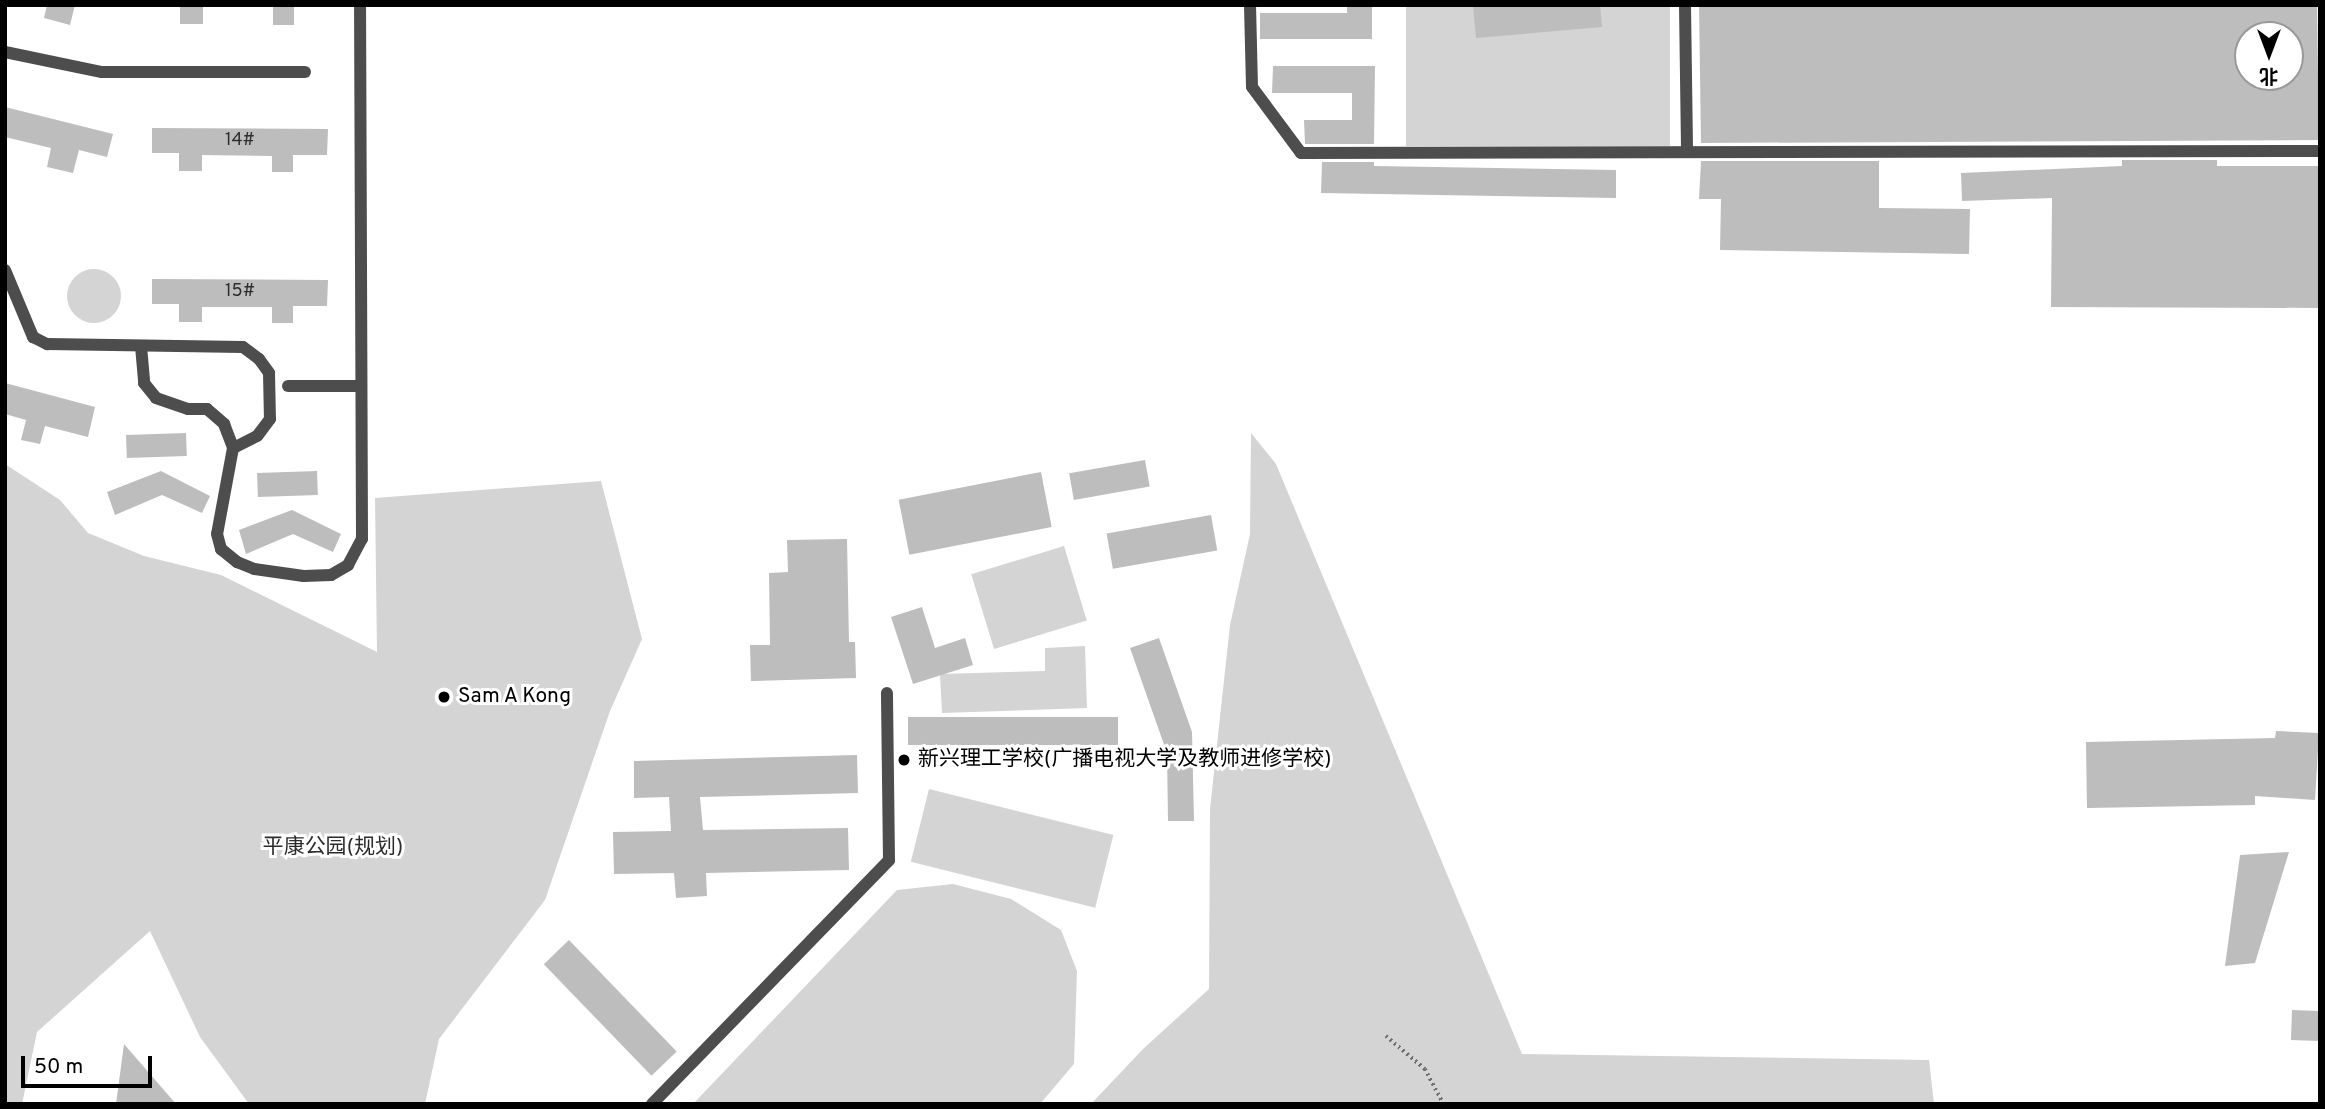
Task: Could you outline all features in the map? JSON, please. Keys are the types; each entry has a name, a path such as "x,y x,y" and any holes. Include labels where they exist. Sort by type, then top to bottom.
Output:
{"lane":[{"path":"141,346 144,383 156,398 188,409 207,409 224,424 233,448 217,534 221,549 237,562 254,569 304,576 331,575 348,565 362,539 360,5"},
{"path":"1250,5 1252,87 1301,153 2320,150"},
{"path":"1685,5 1687,152"},
{"path":"5,52 102,72 305,72"},
{"path":"5,270 33,337 47,344 243,347 259,359 269,373 270,419 257,436 233,448"},
{"path":"288,386 361,386"},
{"path":"652,1104 889,860 887,693"}],"path":[{"path":"1386,1036 1425,1069 1444,1104"}],"green space":[{"path":"1406,5 1670,5 1670,146 1406,146"},
{"path":"94,269 113,277 121,296 113,315 94,323 75,315 67,296 75,277"},
{"path":"1251,433 1276,464 1522,1054 1929,1060 1934,1104 1091,1104 1143,1049 1209,989 1210,809 1230,625 1250,534"},
{"name":"平康公园(规划)","path":"5,464 60,500 88,533 144,556 221,575 377,652 375,498 601,481 642,639 610,711 545,900 439,1039 425,1104 249,1104 200,1037 150,931 37,1032 22,1104 5,1104"},
{"path":"1064,546 1087,621 994,649 971,574"},
{"path":"1085,646 1087,708 942,713 940,674 1045,671 1045,648"},
{"path":"929,789 1113,835 1095,908 911,862"},
{"path":"953,884 1011,899 1061,930 1077,971 1074,1064 1040,1104 693,1104 897,890"}],"building":[{"path":"47,5 75,5 70,25 44,18"},
{"path":"180,5 203,5 203,24 180,24"},
{"path":"273,5 294,5 294,25 273,25"},
{"path":"1347,5 1372,5 1372,39 1260,39 1260,13 1347,13"},
{"path":"1473,5 1600,5 1602,27 1476,38"},
{"path":"1699,5 2317,5 2319,140 1701,143"},
{"path":"1273,66 1375,66 1374,144 1305,144 1304,120 1352,120 1352,93 1272,93"},
{"path":"5,107 113,134 107,157 79,150 73,173 47,167 51,148 5,137"},
{"path":"152,128 328,129 327,155 293,155 293,172 272,172 272,156 202,155 202,171 179,171 179,153 152,153"},
{"path":"2122,160 2217,160 2217,166 2320,166 2320,308 2051,307 2052,198 1962,201 1961,173 2122,166"},
{"path":"1701,161 1879,161 1879,208 1970,209 1969,254 1720,250 1721,199 1699,199"},
{"path":"1322,162 1374,162 1374,166 1616,170 1616,198 1321,193"},
{"path":"152,279 328,280 327,306 293,306 293,323 272,323 272,307 202,307 202,322 179,322 179,304 152,304"},
{"path":"5,383 95,407 88,437 45,426 40,444 21,440 26,420 5,414"},
{"path":"186,433 187,456 127,458 126,435"},
{"path":"1145,460 1150,487 1074,500 1069,473"},
{"path":"161,471 210,496 202,513 162,495 115,515 107,492"},
{"path":"317,471 318,495 258,497 257,473"},
{"path":"1041,472 1052,527 909,555 899,500"},
{"path":"292,510 341,534 333,552 293,534 246,554 239,530"},
{"path":"1211,515 1217,550 1113,569 1107,533"},
{"path":"847,539 849,642 855,642 856,678 751,681 750,645 770,645 769,573 788,572 787,540"},
{"path":"922,607 935,648 965,638 973,665 913,684 891,617"},
{"path":"1159,638 1192,732 1194,821 1168,821 1167,753 1130,648"},
{"path":"908,717 1118,717 1118,745 908,745"},
{"path":"2276,731 2319,733 2315,800 2255,796 2255,805 2087,808 2086,742 2275,738"},
{"path":"857,755 858,793 700,797 703,830 848,828 849,870 706,873 707,896 676,898 674,873 614,874 613,832 671,831 669,797 634,798 634,761"},
{"path":"2289,852 2255,963 2225,966 2240,855"},
{"path":"569,940 677,1051 651,1076 544,964"},
{"path":"2292,1010 2320,1011 2319,1041 2291,1040"},
{"path":"124,1044 176,1104 116,1104"}],"place":[{"name":"Sam A Kong","path":"444,697"},
{"name":"新兴理工学校(广播电视大学及教师进修学校)","path":"904,760"}]}
